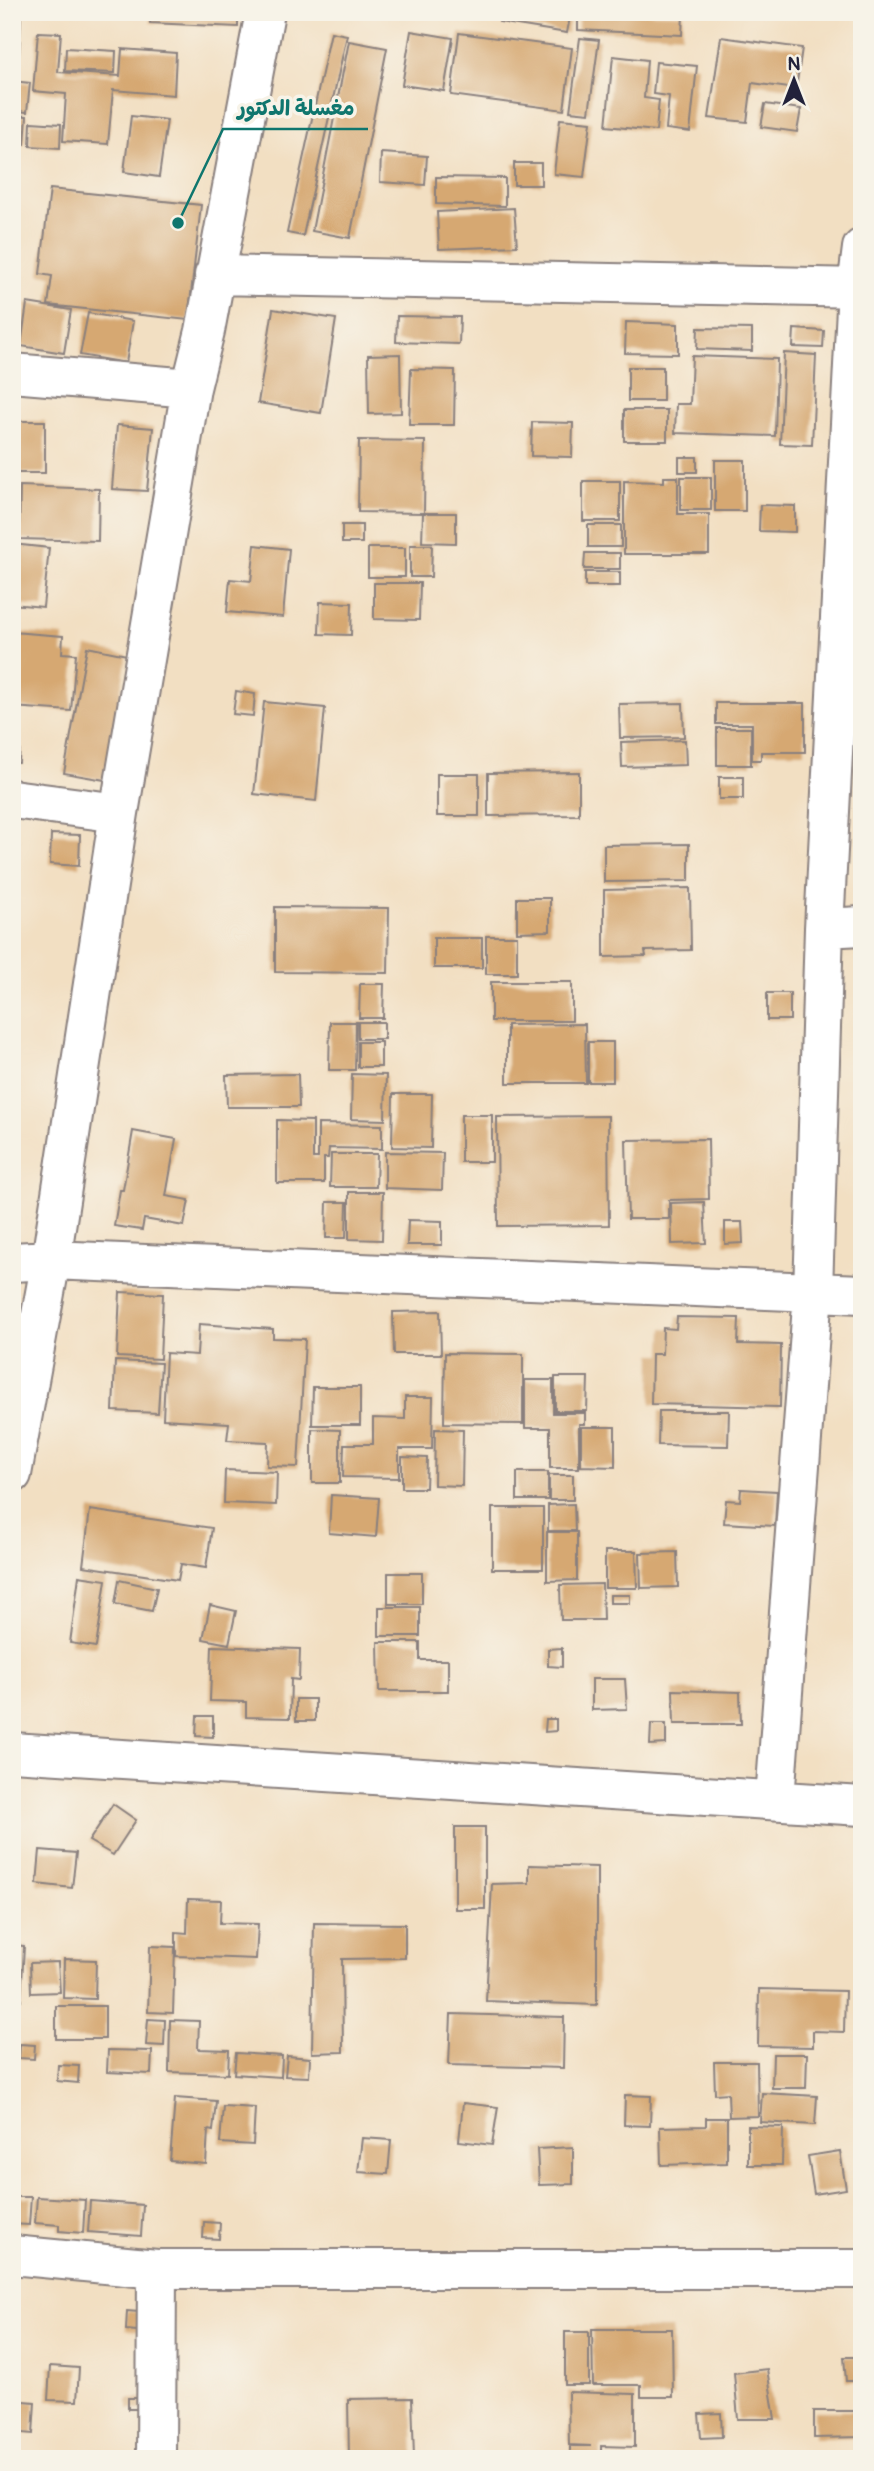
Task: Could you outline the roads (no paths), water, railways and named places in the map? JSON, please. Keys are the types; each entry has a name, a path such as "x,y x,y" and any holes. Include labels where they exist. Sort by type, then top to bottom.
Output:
{"street":[{"path":"12,1474 51,1260 119,813 191,388 205,331 265,12"},
{"path":"775,1799 813,1292 824,928 862,247"},
{"path":"214,275 859,288"},
{"path":"12,373 191,388"},
{"path":"12,799 119,813"},
{"path":"824,928 862,926"},
{"path":"12,1262 51,1260 862,1294"},
{"path":"12,1752 862,1806"},
{"path":"12,2255 157,2269 862,2269"},
{"path":"156,2459 157,2269"}],"place":[{"name":"مغسلة الدكتور","path":"178,223"}]}
